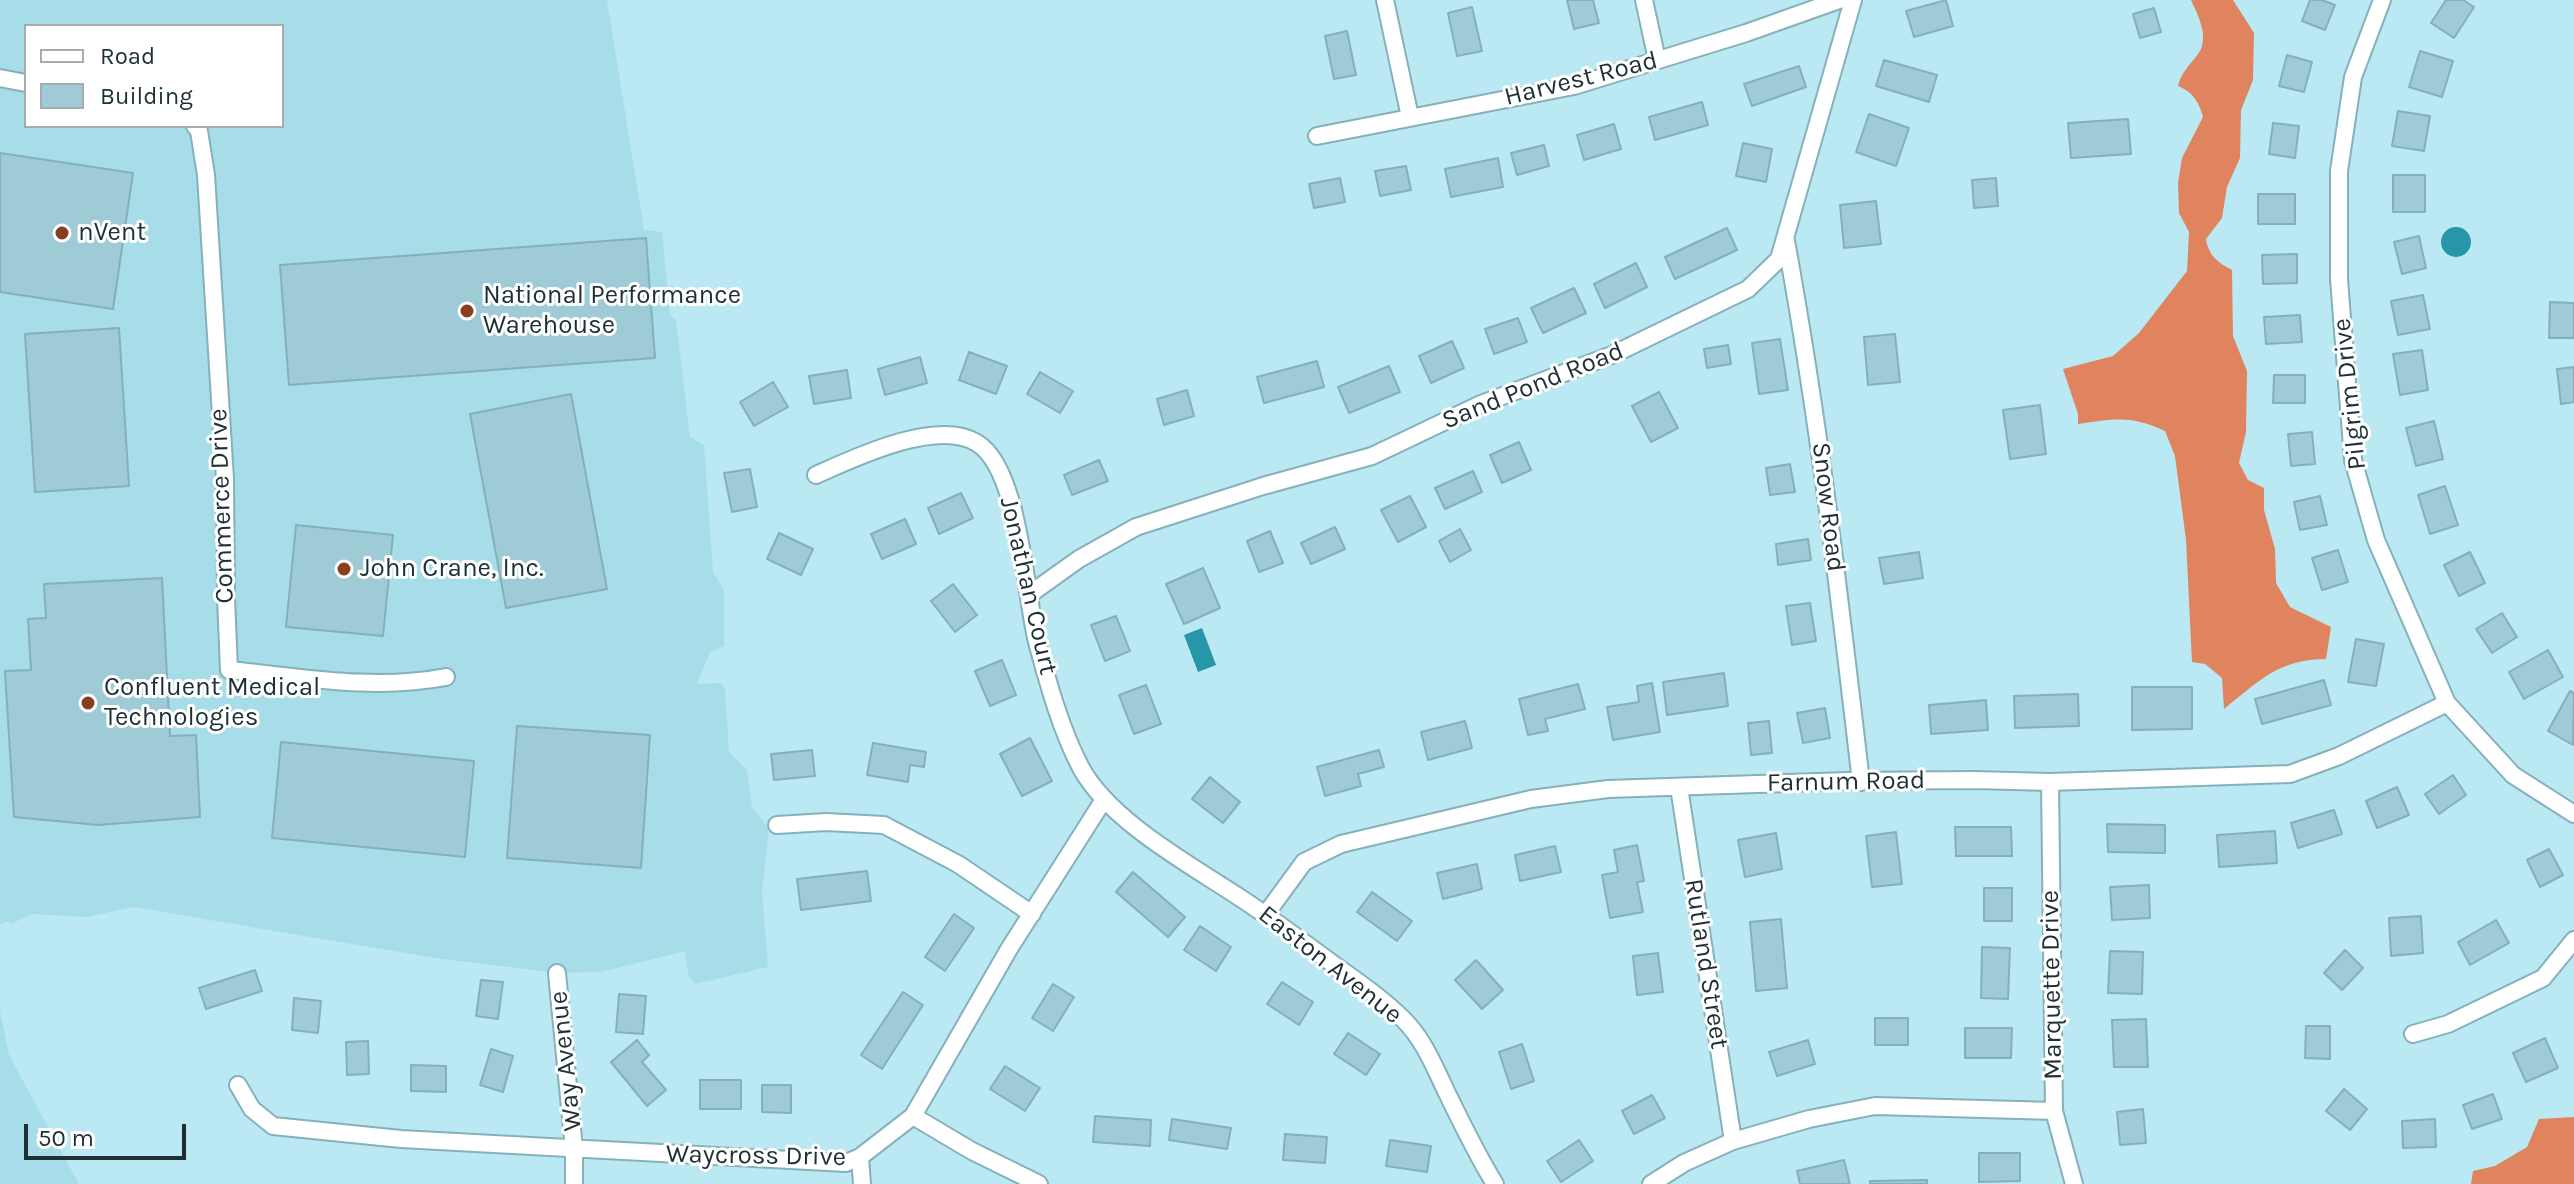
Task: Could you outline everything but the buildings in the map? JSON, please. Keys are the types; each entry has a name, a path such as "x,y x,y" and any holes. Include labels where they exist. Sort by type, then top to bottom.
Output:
{"street":[{"path":"1385,0 1410,117"},
{"path":"1644,0 1657,60"},
{"name":"Harvest Road","path":"1317,136 1574,86 1746,33 1839,0"},
{"name":"Sand Pond Road","path":"1030,594 1079,559 1136,527 1263,486 1372,456 1481,404 1612,355 1748,289 1779,259 1853,0"},
{"name":"Pilgrim Drive","path":"2382,0 2353,77 2339,171 2339,279 2353,460 2376,540 2447,703 2513,775 2574,814"},
{"path":"0,78 24,83"},
{"name":"Commerce Drive","path":"197,128 206,175 225,479 229,670 389,684 446,677"},
{"name":"Snow Road","path":"1785,234 1828,496 1861,782"},
{"name":"Jonathan Court","path":"816,475 906,440 930,434 977,442 994,460 1008,493 1030,594 1036,640 1081,768 1103,801"},
{"name":"Farnum Road","path":"1266,914 1304,862 1341,844 1531,799 1608,789 1974,780 2050,782 2290,774 2339,756 2447,703"},
{"name":"Marquette Drive","path":"2050,782 2054,1111 2074,1184"},
{"name":"Rutland Street","path":"1679,787 1733,1141"},
{"name":"Waycross Drive","path":"238,1085 252,1109 273,1126 401,1139 846,1163 860,1157 913,1116 1032,914 1103,801"},
{"name":"Easton Avenue","path":"1103,801 1173,854 1266,914 1405,1021 1428,1052 1478,1158 1495,1184"},
{"path":"777,825 826,822 884,825 950,860 1032,914"},
{"path":"2413,1034 2448,1024 2543,978 2574,940"},
{"name":"Way Avenue","path":"557,973 574,1149 574,1184"},
{"path":"1651,1184 1684,1163 1733,1141 1809,1119 1873,1106 2054,1111"},
{"path":"913,1116 972,1151 1039,1184"},
{"path":"860,1157 862,1184"}],"shaded area":[{"path":"0,0 607,0 644,230 662,232 670,315 676,320 690,437 704,445 713,572 724,590 724,646 710,652 697,684 722,683 729,752 747,770 752,806 769,829 762,892 768,967 695,984 689,977 685,951 600,972 557,973 435,958 133,907 87,917 31,914 11,924 11,921 0,924"},
{"path":"2191,0 2233,0 2254,33 2253,80 2241,110 2240,158 2227,187 2222,218 2206,239 2214,258 2232,270 2233,336 2247,371 2246,432 2239,463 2248,480 2264,488 2264,510 2275,549 2276,583 2290,607 2331,627 2326,659 2282,667 2224,709 2222,678 2205,664 2192,662 2186,540 2175,456 2165,431 2142,422 2122,420 2078,424 2078,414 2063,369 2113,356 2139,333 2187,271 2189,232 2179,213 2178,183 2182,158 2203,117 2195,98 2178,86 2203,41 2202,27"},
{"path":"2456,227 2466,232 2471,242 2466,252 2456,257 2446,252 2441,242 2446,232"},
{"path":"1202,628 1216,665 1198,672 1184,635"},
{"path":"0,1011 9,1055 79,1184 0,1184"},
{"path":"2574,1117 2574,1184 2471,1184 2473,1171 2495,1166 2527,1147 2539,1119"}],"place":[{"name":"nVent","path":"62,233"},
{"name":"National Performance Warehouse","path":"467,311"},
{"name":"John Crane, Inc.","path":"344,569"},
{"name":"Confluent Medical Technologies","path":"88,703"}]}
